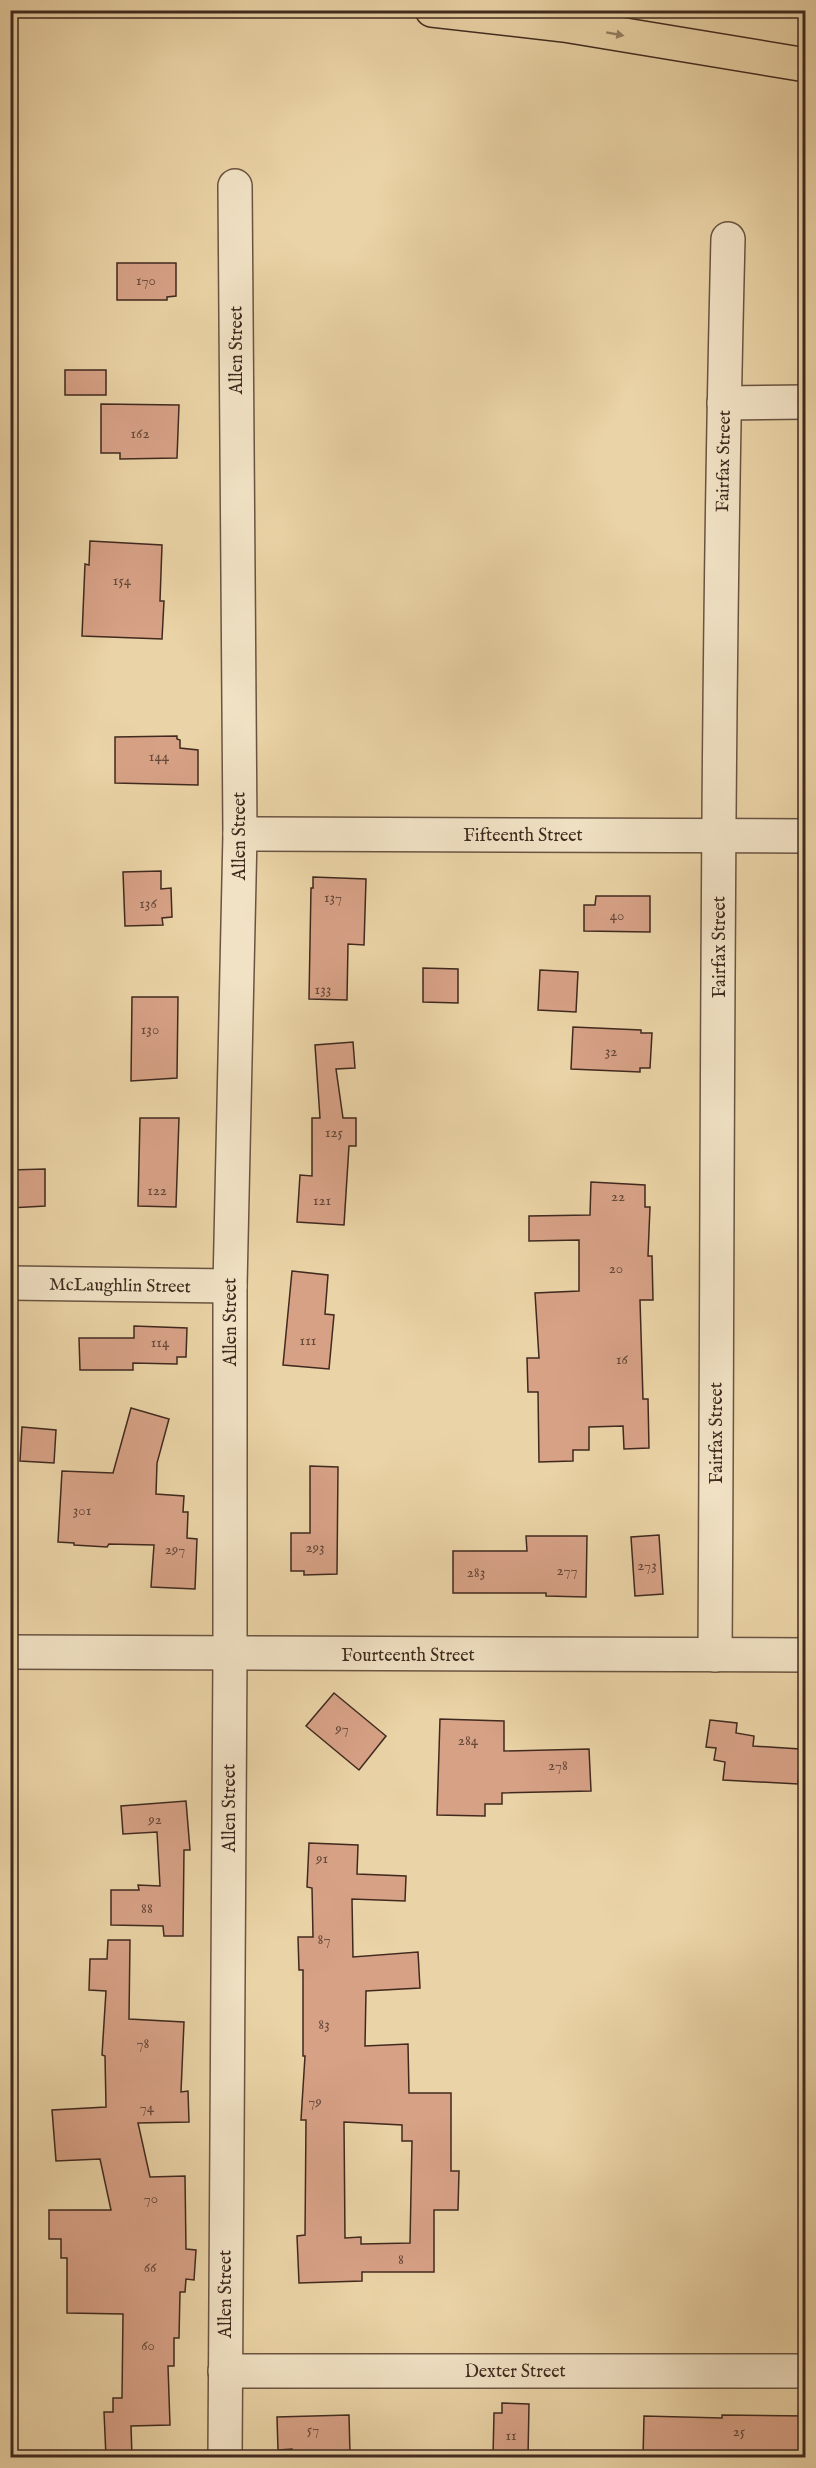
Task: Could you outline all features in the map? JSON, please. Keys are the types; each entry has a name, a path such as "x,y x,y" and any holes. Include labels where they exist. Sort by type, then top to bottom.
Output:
{"highway":[{"path":"432,10 564,25 806,65"}],"street":[{"name":"Allen Street","path":"225,2457 230,1286 240,834 235,186"},
{"name":"Fairfax Street","path":"715,1655 720,836 724,403 728,239"},
{"path":"724,403 806,402"},
{"name":"Fifteenth Street","path":"240,834 806,836"},
{"name":"McLaughlin Street","path":"10,1283 230,1286"},
{"name":"Fourteenth Street","path":"10,1652 230,1655 806,1655"},
{"name":"Dexter Street","path":"225,2371 806,2371"}],"building":[{"path":"117,263 176,263 176,296 167,297 167,300 117,300"},
{"path":"65,370 106,370 106,395 65,395"},
{"path":"101,404 179,405 177,458 120,459 120,453 101,453"},
{"path":"90,541 162,545 160,601 164,601 162,639 82,636 85,564 89,565"},
{"path":"177,736 180,740 180,748 198,750 198,785 115,783 115,737"},
{"path":"161,871 161,889 171,888 172,917 162,918 163,925 125,926 123,872"},
{"path":"313,877 366,879 364,945 348,944 347,1000 309,999"},
{"path":"596,896 650,896 650,932 584,931 584,905 595,905"},
{"path":"423,968 458,969 458,1003 423,1002"},
{"path":"540,970 578,972 576,1012 538,1010"},
{"path":"132,997 178,997 177,1078 131,1081"},
{"path":"573,1027 641,1030 641,1033 652,1033 650,1068 640,1068 640,1072 571,1069"},
{"path":"353,1042 355,1068 336,1069 343,1118 356,1118 356,1146 349,1146 344,1225 297,1222 300,1175 312,1176 312,1118 320,1118 315,1045"},
{"path":"140,1118 179,1118 176,1207 138,1206"},
{"path":"45,1169 45,1206 10,1208 10,1170"},
{"path":"591,1182 645,1185 645,1207 650,1207 648,1256 652,1256 653,1300 640,1300 643,1399 648,1399 649,1448 624,1449 623,1426 589,1427 589,1450 573,1450 573,1461 539,1462 538,1392 528,1392 527,1358 539,1358 535,1293 579,1291 579,1240 529,1241 529,1216 590,1215"},
{"path":"292,1271 328,1275 325,1314 334,1315 329,1369 283,1365"},
{"path":"134,1326 187,1328 186,1357 177,1357 177,1364 133,1363 133,1370 80,1370 79,1338 134,1338"},
{"path":"131,1408 169,1419 157,1463 156,1494 184,1496 183,1512 188,1512 187,1538 197,1539 195,1589 151,1587 154,1545 109,1544 107,1547 58,1542 62,1471 113,1473"},
{"path":"22,1427 56,1430 54,1463 20,1461"},
{"path":"310,1466 338,1467 337,1574 304,1575 304,1571 291,1571 291,1533 310,1533"},
{"path":"659,1535 663,1594 635,1596 631,1537"},
{"path":"526,1536 587,1536 586,1597 546,1596 546,1593 453,1593 453,1551 527,1551"},
{"path":"334,1693 386,1736 359,1770 306,1726"},
{"path":"440,1719 504,1721 504,1751 589,1749 591,1791 502,1793 502,1804 485,1804 485,1816 437,1815"},
{"path":"710,1720 737,1723 736,1733 754,1736 753,1746 800,1749 798,1784 723,1780 725,1762 714,1760 716,1748 706,1747"},
{"path":"186,1801 190,1850 184,1850 183,1936 164,1936 163,1926 111,1925 111,1890 139,1890 138,1885 160,1886 157,1832 123,1834 121,1806"},
{"path":"309,1843 358,1845 357,1874 406,1876 405,1901 352,1899 353,1957 418,1952 420,1988 366,1991 365,2046 408,2044 409,2093 451,2093 451,2171 459,2171 458,2210 434,2210 434,2272 362,2272 362,2281 299,2283 297,2236 305,2235 306,2120 301,2120 305,2056 303,2056 303,1970 299,1970 298,1937 313,1937 312,1888 307,1887","holes":["344,2122 402,2125 402,2141 412,2141 410,2243 361,2244 361,2237 345,2238"]},
{"path":"108,1940 130,1940 129,2019 184,2022 181,2092 188,2091 189,2122 138,2123 150,2177 185,2176 186,2249 196,2250 194,2280 186,2279 185,2292 180,2292 179,2338 174,2338 174,2366 168,2366 170,2425 131,2426 132,2457 106,2457 104,2412 113,2412 113,2398 122,2398 123,2314 67,2313 67,2258 61,2258 61,2239 49,2239 49,2210 111,2210 100,2159 56,2161 52,2110 106,2107 105,2056 102,2055 106,1991 89,1990 90,1959 107,1959"},
{"path":"502,2403 529,2404 528,2457 493,2457 494,2413 502,2413"},
{"path":"349,2415 350,2454 292,2455 292,2449 278,2450 277,2417"},
{"path":"722,2415 806,2416 806,2457 643,2457 644,2416 722,2418"}]}
